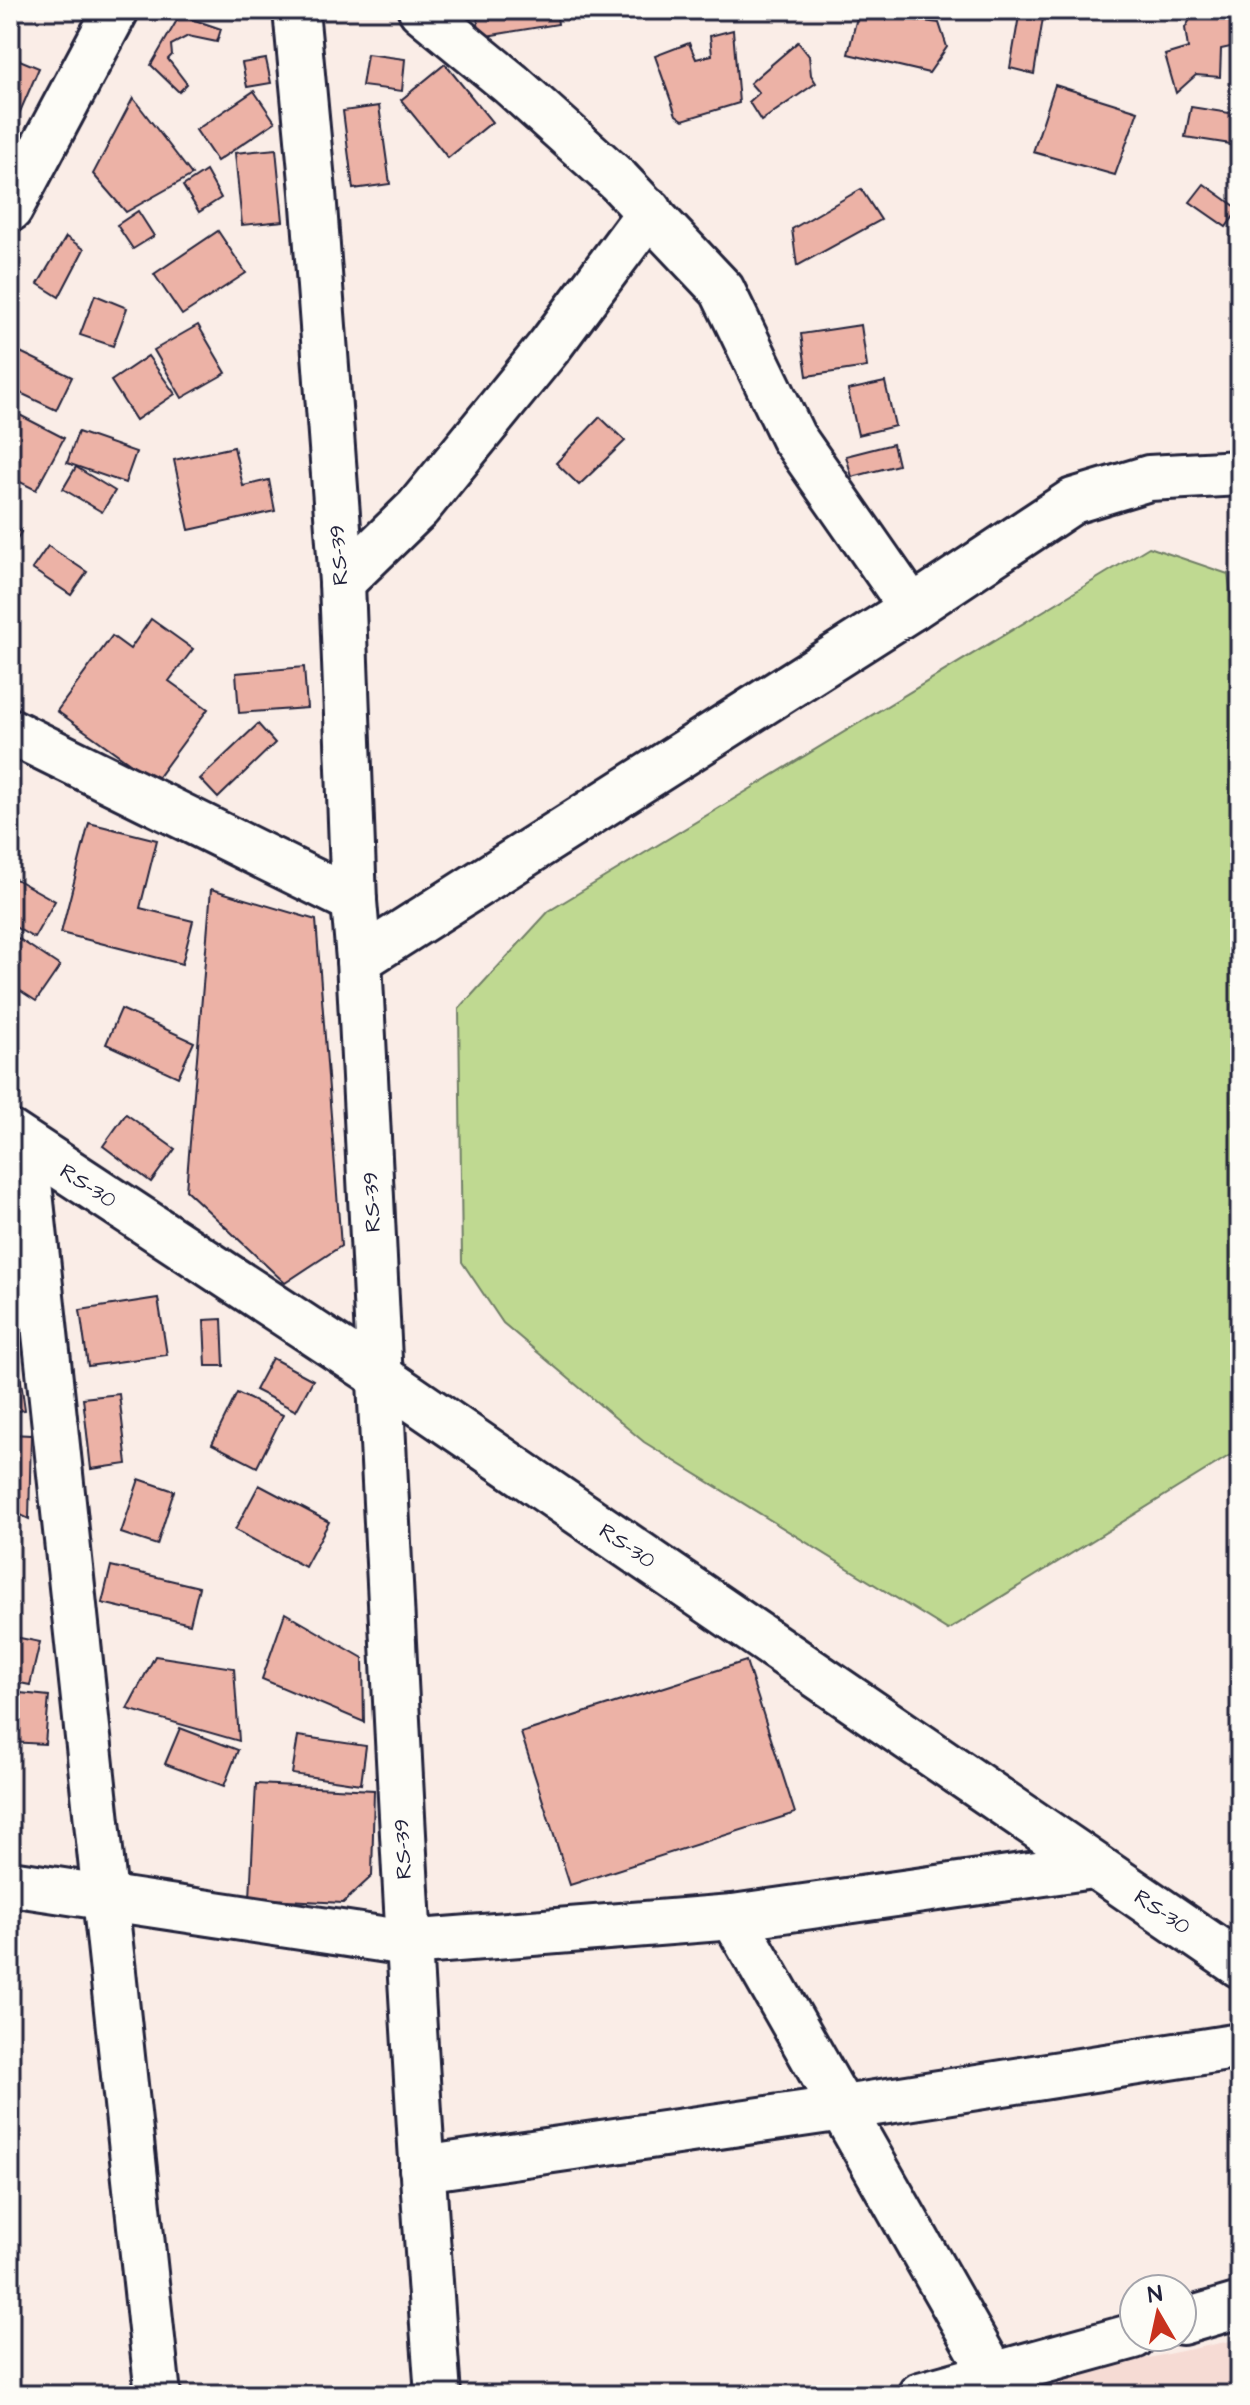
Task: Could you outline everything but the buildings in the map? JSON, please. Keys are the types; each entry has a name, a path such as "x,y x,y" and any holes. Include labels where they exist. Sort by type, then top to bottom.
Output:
{"street":[{"path":"10,209 116,10"},
{"name":"RS-39","path":"296,10 342,582 354,901 381,1377 407,1943 438,2395"},
{"path":"421,10 511,84 650,211 722,290 793,437 912,608"},
{"path":"342,582 418,508 549,347 650,211"},
{"path":"359,960 912,608 1073,501 1149,478 1240,473"},
{"path":"10,731 354,901"},
{"path":"18,1139 158,2395"},
{"name":"RS-30","path":"18,1139 381,1377 1240,1965"},
{"path":"10,1883 407,1943 733,1917 1093,1866"},
{"path":"733,1917 994,2376"},
{"path":"422,2169 1240,2046"},
{"path":"1198,2317 1240,2305"},
{"path":"920,2395 1118,2341"}],"shaded area":[{"path":"1240,2339 1240,2395 970,2395 1172,2353 1198,2353 1198,2348"}],"green space":[{"path":"1149,547 1228,574 1240,656 1240,1449 948,1630 644,1442 503,1323 462,1262 459,1009 549,911"}]}
